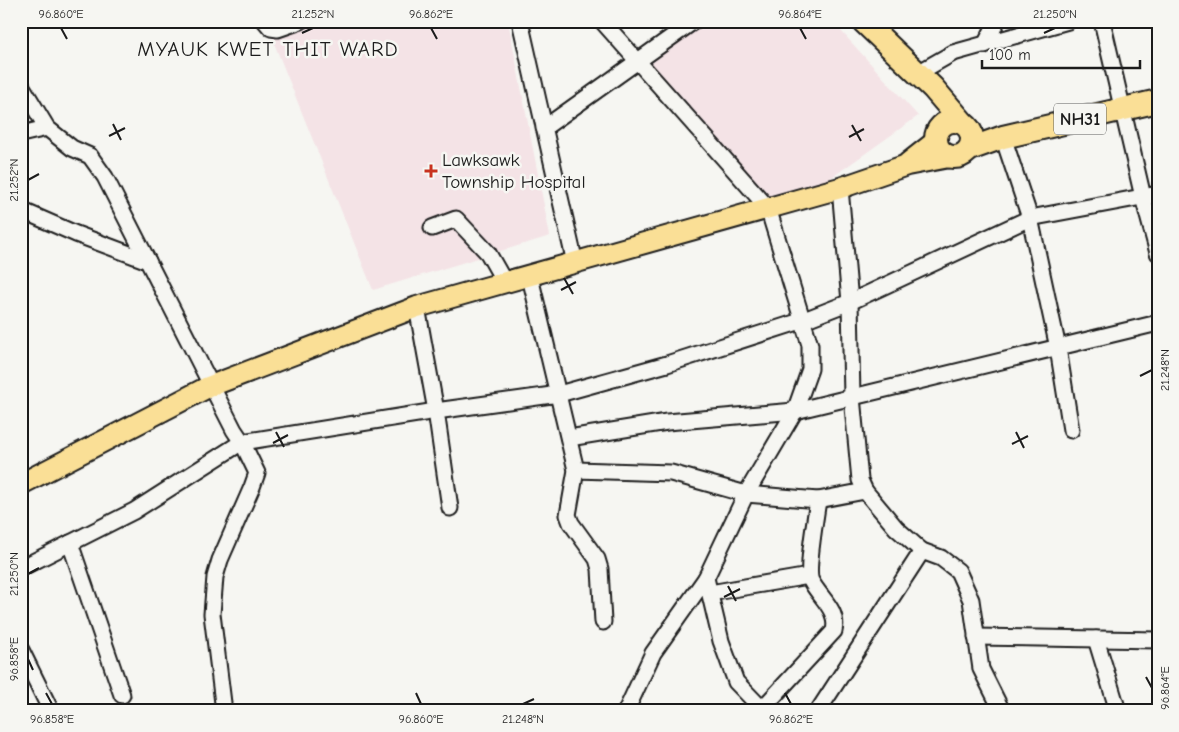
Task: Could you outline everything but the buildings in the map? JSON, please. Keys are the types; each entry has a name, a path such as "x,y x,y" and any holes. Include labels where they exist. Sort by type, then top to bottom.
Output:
{"highway":[{"path":"863,21 926,81 954,139"},
{"name":"NH31","path":"954,139 1003,137 1158,101"}],"main road":[{"path":"21,484 212,385 417,307 530,277 840,188 907,165 954,139"}],"street":[{"path":"265,21 271,28 278,29 301,21"},
{"path":"520,21 575,263"},
{"path":"602,21 768,208 804,320 810,345 810,368 795,411 746,494 706,578 653,654 626,711"},
{"path":"544,128 694,21"},
{"path":"984,44 996,21"},
{"path":"926,81 953,54 1068,21"},
{"path":"1102,21 1122,109 1150,196 1158,253"},
{"path":"21,85 47,128 72,148 90,156 105,177 234,430 242,442 256,473 252,487 220,560 215,577 212,614 223,703"},
{"path":"21,134 47,128"},
{"path":"1003,137 1030,218 1058,348 1071,430"},
{"path":"840,188 850,302 852,397 860,480 865,491 896,528 922,551 941,558 958,570 971,600 981,668 1002,711"},
{"path":"21,568 134,511 242,442 436,411 558,394 668,364 804,320 850,302 1030,218 1150,196"},
{"path":"21,210 76,234 148,260"},
{"path":"432,228 456,219 488,253 505,283"},
{"path":"530,277 576,470 568,515 571,523 597,559 600,569 603,622"},
{"path":"417,307 436,411 450,508"},
{"path":"569,438 667,422 795,411 1158,323"},
{"path":"576,470 671,474 746,494 818,500 865,491"},
{"path":"706,578 721,641 736,682 763,710 834,631 836,624 835,615 809,576 818,500"},
{"path":"70,543 122,695"},
{"path":"818,711 922,551"},
{"path":"710,593 809,576"},
{"path":"976,637 1158,640"},
{"path":"1096,639 1118,711"},
{"path":"21,650 51,711"}],"shaded area":[{"name":"Lawksawk Township Hospital","path":"316,21 508,21 550,236 373,290 272,38"},
{"path":"700,21 832,21 918,116 821,185 763,200 640,69"}],"place":[{"name":"Lawksawk Township Hospital","path":"431,171"}],"district":[{"name":"MYAUK KWET THIT WARD","path":"268,49"}]}
